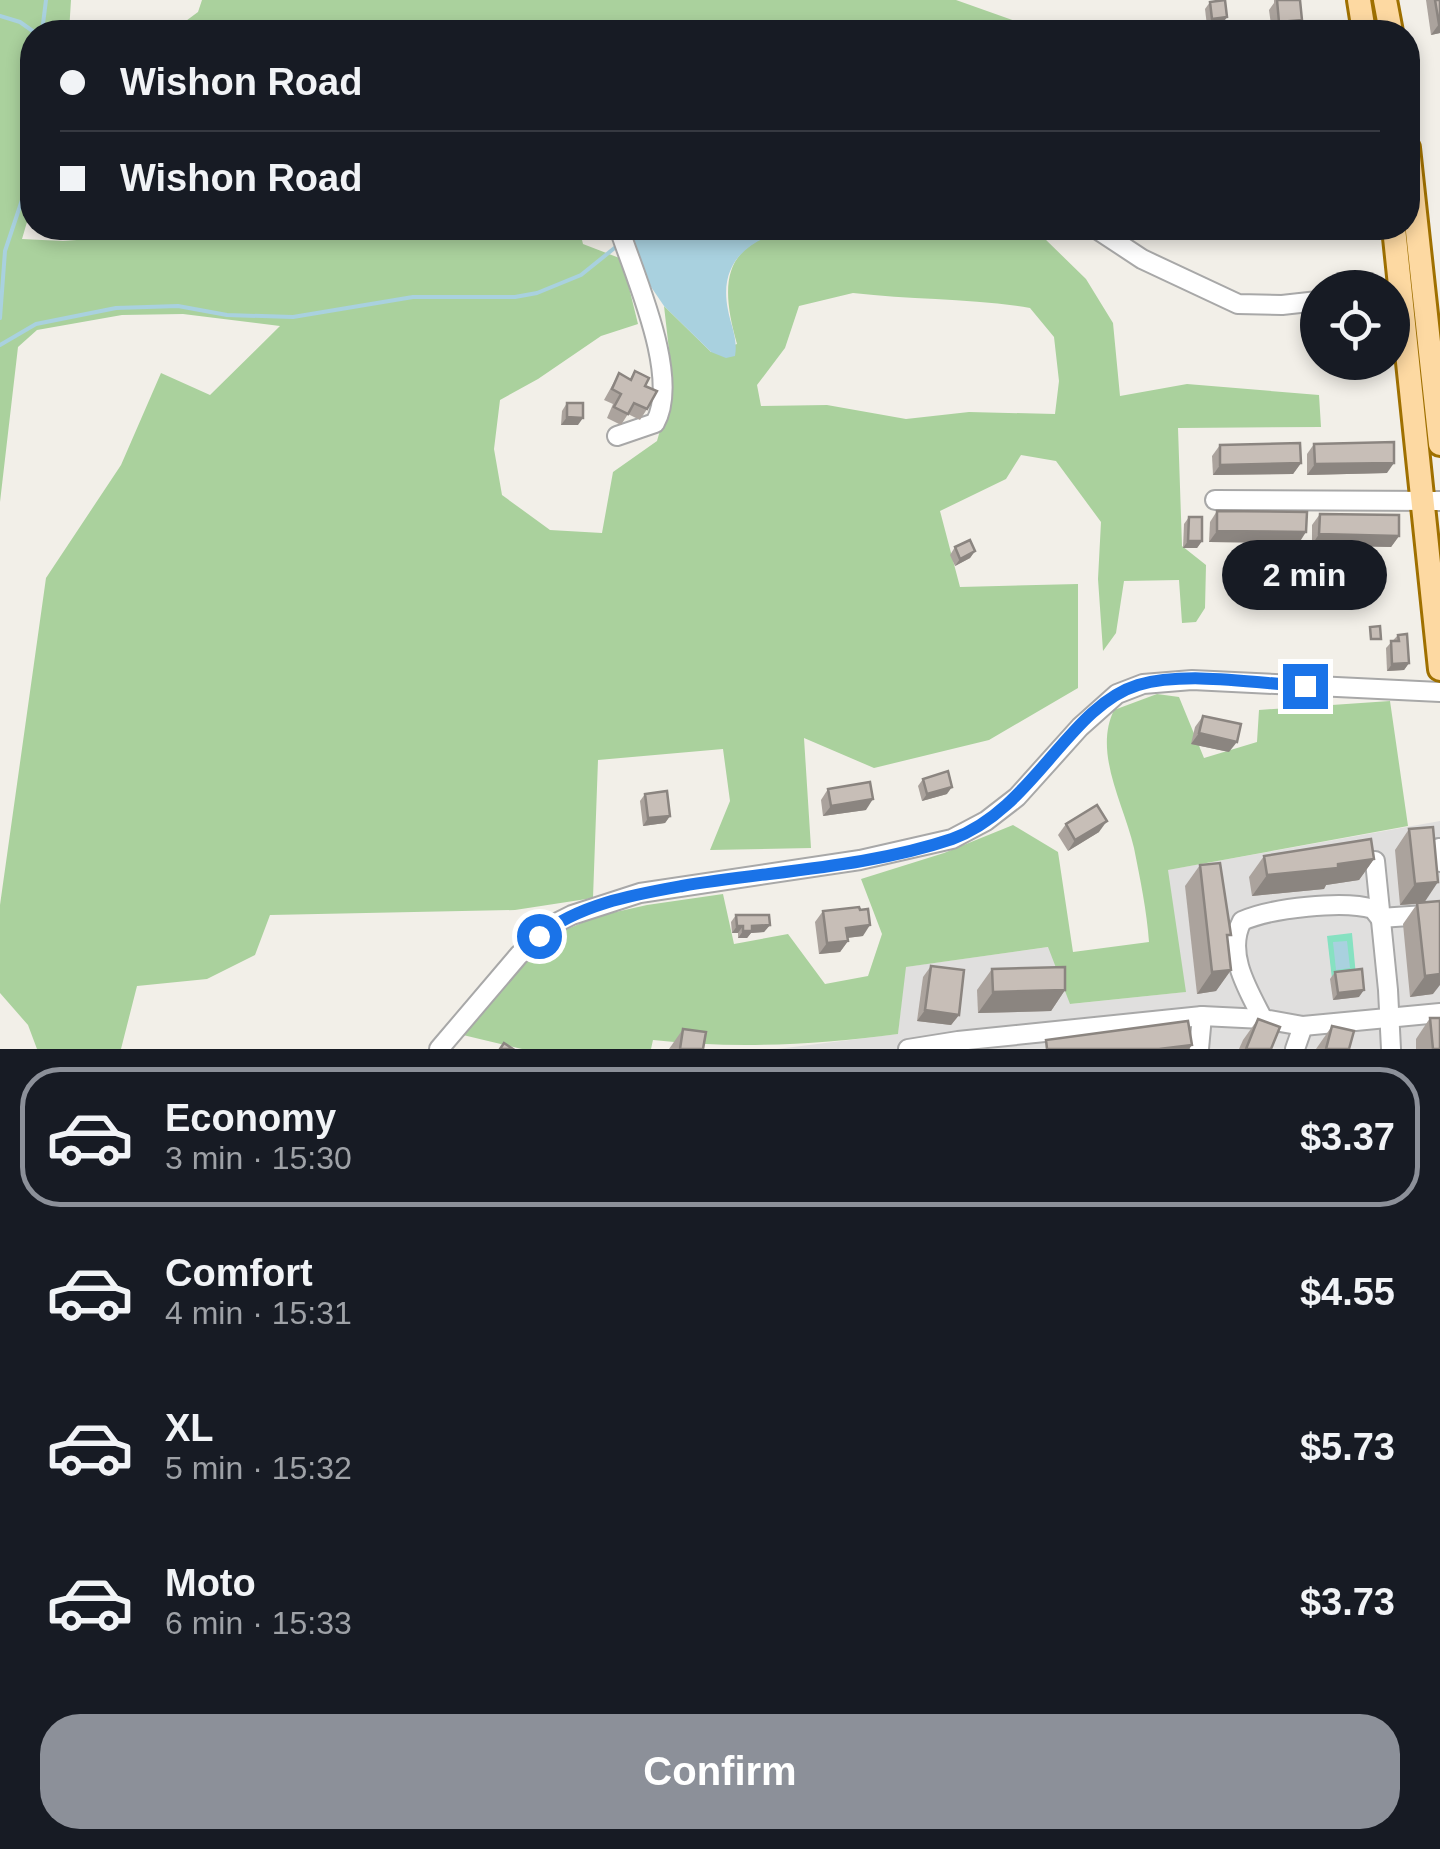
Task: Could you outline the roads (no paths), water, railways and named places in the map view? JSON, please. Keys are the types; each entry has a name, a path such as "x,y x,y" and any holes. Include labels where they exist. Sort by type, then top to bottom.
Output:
{"main road":[{"path":"1395,240 1396,270"},
{"path":"1418,240 1440,444"},
{"path":"1410,372 1432,501 1440,669"}],"street":[{"path":"617,436 655,423 661,410 662,384 658,350 622,240"},
{"path":"1114,240 1142,259 1238,304 1300,303"},
{"path":"1215,500 1432,501"},
{"path":"438,1049 520,955 552,925 640,894 860,860 920,848 967,832 1017,798 1103,704 1132,687 1192,680 1440,692"},
{"path":"1439,848 1440,862"},
{"path":"1374,861 1388,990 1389,1048"},
{"path":"1263,1019 1237,960 1237,932 1242,921 1289,910 1351,906 1373,910 1380,918"},
{"path":"1380,918 1440,914"},
{"path":"908,1049 1010,1043 1202,1016 1263,1019 1303,1026 1440,1013"},
{"path":"1199,1049 1202,1016"},
{"path":"1295,1049 1303,1026"}],"water":[{"path":"634,240 761,240 743,252 728,276 726,292 735,356 726,358 711,352 664,306 645,278"},
{"path":"1347,941 1350,968 1336,970 1333,942"}],"waterway":[{"path":"44,20 46,0"},
{"path":"0,16 20,22"},
{"path":"0,318 5,251 20,206"},
{"path":"0,345 36,324 116,308 178,306 227,315 293,317 413,297 515,297 537,293 581,275 617,246"}]}
